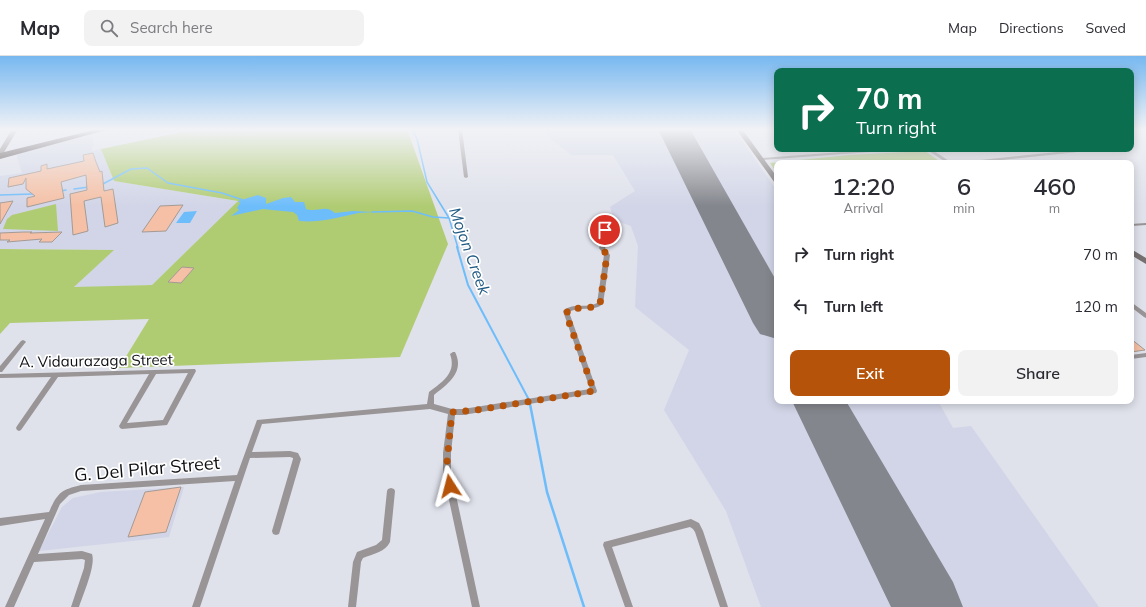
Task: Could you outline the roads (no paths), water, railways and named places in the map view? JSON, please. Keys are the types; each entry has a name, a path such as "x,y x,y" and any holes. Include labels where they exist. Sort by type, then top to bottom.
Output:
{"street":[{"path":"463,155 466,176"},
{"path":"758,155 774,178"},
{"path":"761,159 820,155"},
{"path":"987,160 1037,155"},
{"path":"1134,226 1146,224"},
{"path":"196,607 259,422 430,406 452,412 477,410 594,391 566,311 574,308 594,307 600,304 607,255 602,248 603,246 600,234 601,232 613,228"},
{"path":"1134,253 1146,262"},
{"path":"1134,306 1146,316"},
{"path":"0,370 23,342"},
{"path":"430,406 431,394 447,380 456,368 457,360 453,354"},
{"path":"1134,357 1146,355"},
{"name":"A. Vidaurazaga Street","path":"0,376 57,374 193,371 165,423 122,426 154,372"},
{"path":"19,428 57,374"},
{"path":"452,412 447,453 447,472 476,607"},
{"path":"248,455 290,454 295,455 297,459 276,531"},
{"name":"G. Del Pilar Street","path":"9,607 61,496 74,489 239,478"},
{"path":"352,607 357,562 360,556 384,546 386,542 392,491"},
{"path":"0,522 51,515"},
{"path":"630,607 607,545 691,523 699,530 724,607"},
{"path":"31,558 86,555 89,557 88,568 74,607"}],"water":[{"path":"258,195 266,198 266,204 291,197 295,202 304,202 306,209 310,210 328,209 335,213 353,211 373,212 359,213 320,221 299,221 297,215 293,212 263,209 231,216 239,210 237,208 240,203 238,201"},
{"path":"197,211 190,223 176,223 184,212"}],"waterway":[{"name":"Mojon Creek","path":"421,155 427,182 449,218"},
{"path":"101,185 131,169 147,168 168,183 222,193 243,200"},
{"path":"74,189 89,187"},
{"path":"61,191 66,190"},
{"path":"0,195 33,194"},
{"path":"372,212 412,211 433,217 449,218"},
{"name":"Mojon Creek","path":"449,218 458,248"},
{"name":"Mojon Creek","path":"457,247 468,285 528,398"},
{"name":"Mojon Creek","path":"530,404 547,492 584,607"}]}
